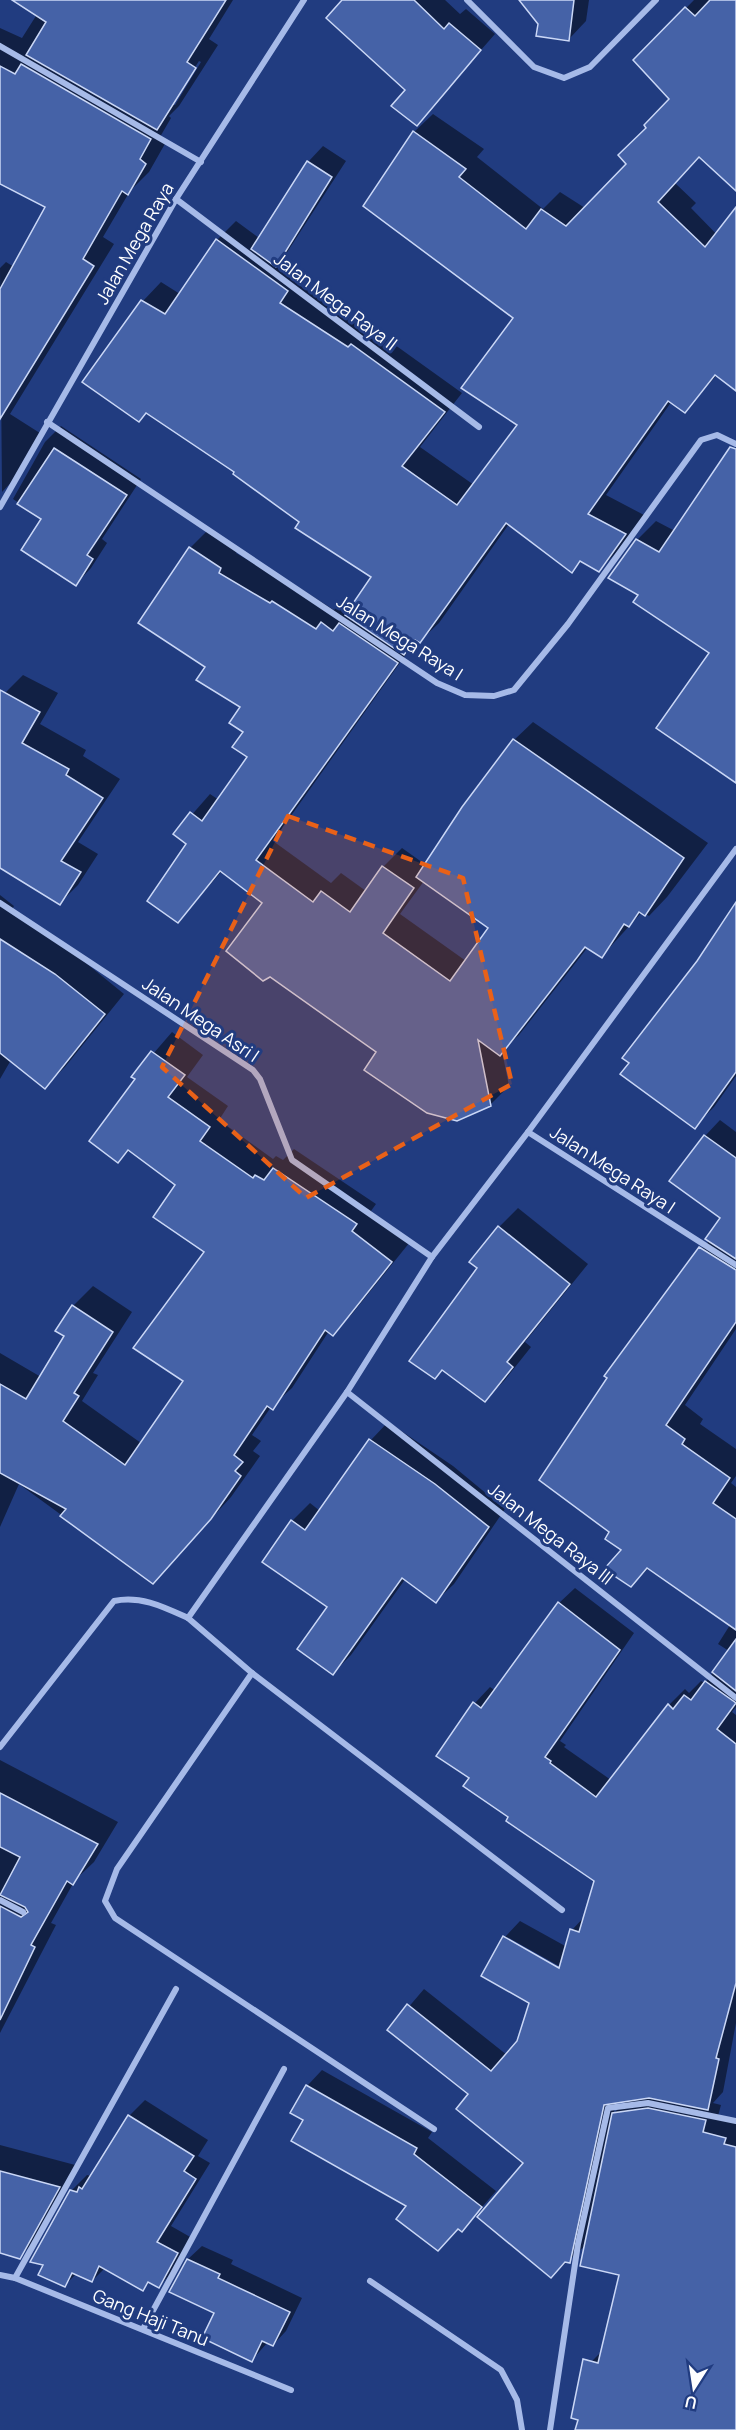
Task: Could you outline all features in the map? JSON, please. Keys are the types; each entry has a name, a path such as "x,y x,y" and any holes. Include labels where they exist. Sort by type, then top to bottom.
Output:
{"street":[{"name":"Jalan Mega Raya","path":"0,507 176,199 304,0"},
{"path":"467,0 534,67 564,78 590,67 656,0"},
{"path":"0,46 201,162"},
{"name":"Jalan Mega Raya II","path":"176,199 479,427"},
{"name":"Jalan Mega Raya I","path":"47,422 437,682 465,695 494,696 514,690 567,624 701,440 717,435 736,444"},
{"name":"Jalan Mega Raya I","path":"736,849 528,1132 736,1265"},
{"name":"Jalan Mega Asri I","path":"0,903 253,1070 260,1079 292,1160 432,1257"},
{"path":"188,1618 347,1392 432,1257 528,1132"},
{"name":"Jalan Mega Raya III","path":"347,1392 736,1698"},
{"path":"0,1747 114,1601 128,1598 143,1600 188,1618 252,1673 562,1910"},
{"path":"252,1673 117,1869 105,1901 115,1918 434,2129"},
{"path":"0,1900 23,1912"},
{"path":"15,2278 176,1989"},
{"path":"143,2329 284,2069"},
{"path":"550,2430 578,2244 608,2108 648,2103 736,2121"},
{"name":"Gang Haji Tanu","path":"0,2275 15,2278 291,2390"},
{"path":"370,2281 501,2370 517,2400 522,2430"}],"highlighted area":[{"path":"288,816 463,878 512,1084 306,1198 162,1067"}],"building":[{"path":"12,0 226,0 187,62 196,68 157,130 26,55 46,22"},
{"path":"342,0 414,0 444,29 449,23 481,50 417,126 391,106 405,90 326,18"},
{"path":"519,0 574,0 569,41 536,36 538,24"},
{"path":"710,0 736,0 736,191 699,157 658,202 705,247 736,207 736,391 715,375 685,413 668,401 588,514 626,534 599,572 580,561 572,573 506,523 420,643 415,640 404,655 345,615 371,577 295,528 299,522 233,474 234,472 146,413 139,422 82,382 141,300 165,314 216,239 288,291 280,303 348,347 351,344 445,412 402,466 457,505 517,425 461,388 513,318 363,206 413,131 466,169 459,177 526,229 541,209 566,226 626,164 618,155 646,128 644,125 669,99 633,60 685,7 695,16"},
{"path":"21,64 151,139 140,159 146,164 128,195 122,191 83,259 94,266 0,419 0,289 45,207 0,184 0,66 15,74"},
{"path":"307,161 332,177 276,267 251,249"},
{"path":"730,447 736,449 736,783 656,728 709,653 633,602 638,595 608,578 636,539 659,552"},
{"path":"54,448 127,495 87,555 93,559 76,586 21,550 41,519 17,504"},
{"path":"189,547 221,568 219,573 270,603 272,601 316,629 321,622 333,631 339,623 398,663 256,860 313,902 321,891 350,912 382,866 414,888 383,933 450,981 488,928 416,877 462,807 513,739 684,858 645,916 639,912 629,927 624,924 602,958 585,947 500,1056 478,1040 491,1106 457,1121 427,1113 364,1070 376,1052 270,977 263,981 226,951 262,903 220,871 178,923 147,901 186,844 173,834 190,812 202,821 247,757 232,747 243,732 229,723 240,707 196,680 205,667 138,623"},
{"path":"0,690 40,712 22,743 69,769 66,775 103,798 61,861 81,872 60,905 0,868"},
{"path":"736,902 736,1072 695,1129 620,1074 629,1063 622,1058 697,961"},
{"path":"0,939 55,974 105,1014 45,1089 0,1053"},
{"path":"151,1051 185,1075 168,1097 210,1127 200,1141 253,1178 255,1175 264,1180 273,1168 357,1224 352,1231 392,1262 333,1336 325,1330 273,1410 267,1406 234,1455 243,1462 235,1471 241,1476 211,1519 153,1584 60,1516 66,1509 0,1473 0,1384 26,1399 64,1336 55,1331 72,1305 113,1332 74,1393 79,1396 63,1421 125,1465 183,1381 133,1348 204,1252 153,1217 175,1185 128,1150 118,1163 89,1141 135,1079 131,1077"},
{"path":"704,1135 736,1158 736,1259 705,1239 720,1218 669,1181"},
{"path":"498,1226 570,1284 507,1362 513,1367 485,1402 442,1370 435,1379 409,1361 477,1268 469,1262"},
{"path":"699,1247 736,1270 736,1322 666,1425 685,1439 682,1444 730,1478 713,1503 736,1519 736,1630 647,1568 631,1587 604,1569 621,1550 605,1539 609,1532 539,1480 607,1378 604,1376"},
{"path":"369,1439 435,1484 489,1527 436,1603 402,1578 333,1675 297,1649 327,1607 262,1562 291,1520 305,1530"},
{"path":"558,1602 620,1650 545,1757 596,1797 668,1704 673,1709 684,1695 691,1700 705,1681 736,1703 717,1729 736,1744 736,1983 716,2058 719,2059 708,2110 649,2098 604,2105 570,2263 565,2262 551,2278 477,2217 523,2163 456,2109 468,2094 387,2030 407,2004 491,2071 517,2041 529,2003 481,1976 503,1936 559,1968 570,1929 579,1932 594,1881 506,1821 508,1817 463,1786 469,1778 436,1756 473,1702 481,1708"},
{"path":"736,1639 736,1691 712,1672"},
{"path":"0,1793 98,1844 73,1885 67,1881 31,1945 35,1947 0,2020 0,1906 21,1917 28,1912 25,1907 0,1895 20,1857 0,1847"},
{"path":"306,2085 417,2148 414,2154 482,2207 462,2232 458,2229 438,2251 396,2219 406,2206 291,2141 303,2120 290,2113"},
{"path":"648,2108 706,2120 703,2132 726,2138 724,2144 736,2147 736,2430 575,2430 578,2420 571,2418 583,2359 598,2363 619,2275 580,2266 612,2113"},
{"path":"128,2115 194,2156 184,2171 196,2179 157,2242 178,2253 159,2288 148,2282 143,2291 99,2266 92,2282 72,2273 65,2287 38,2275 43,2265 30,2262 70,2190 77,2192 79,2187 82,2189"},
{"path":"0,2171 60,2187 20,2259 0,2253"},
{"path":"187,2259 220,2274 218,2278 290,2312 273,2346 262,2341 252,2362 202,2338 214,2313 169,2292"}]}
